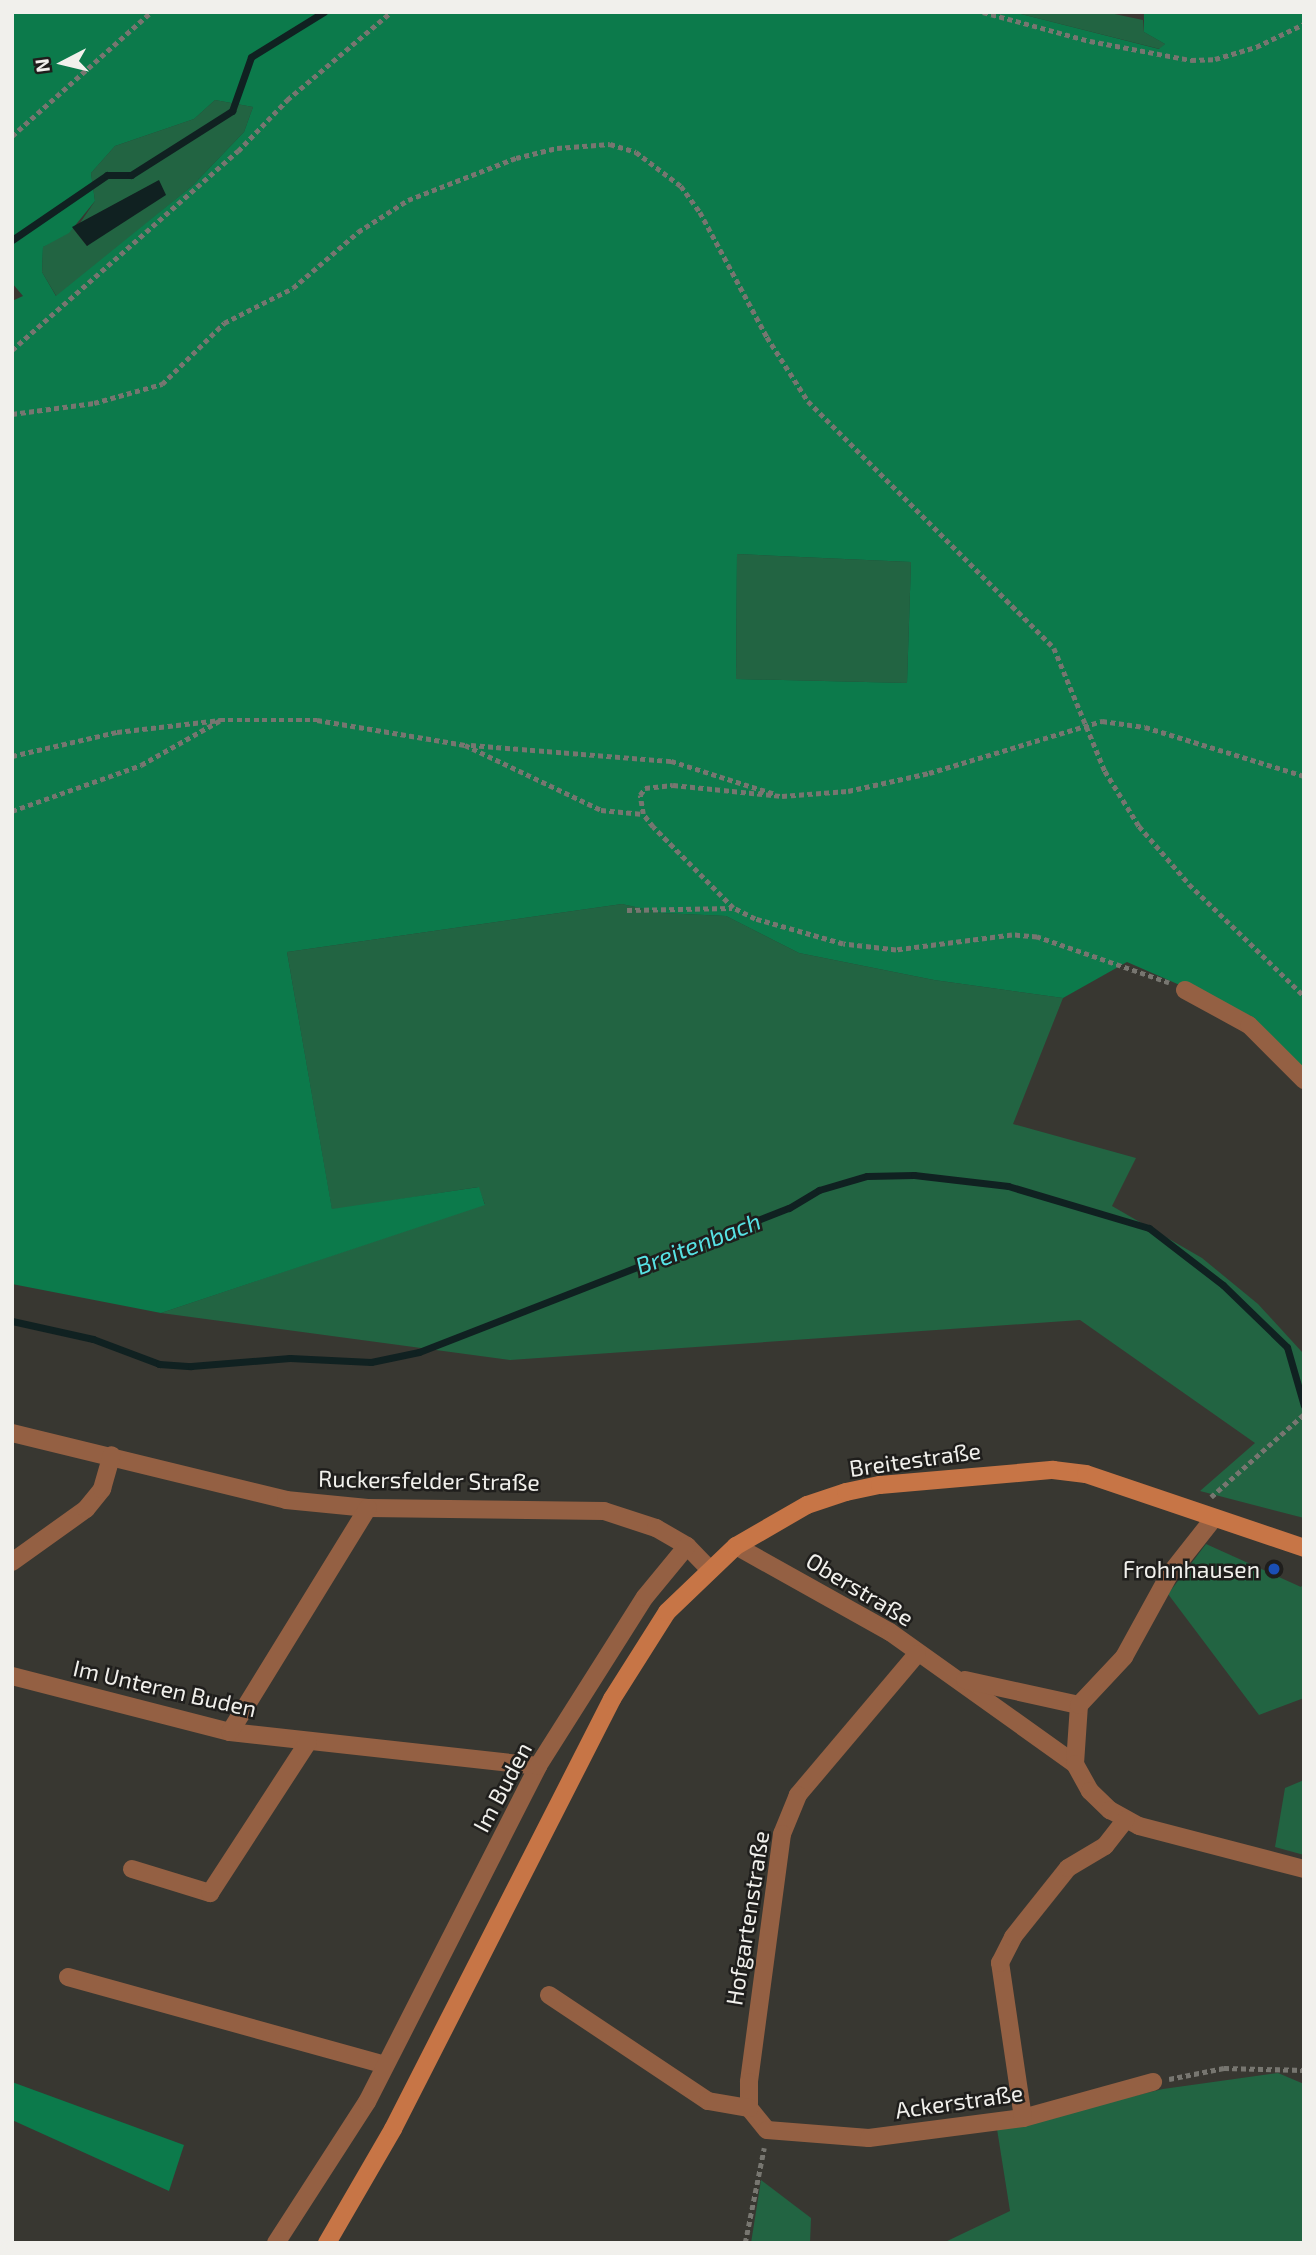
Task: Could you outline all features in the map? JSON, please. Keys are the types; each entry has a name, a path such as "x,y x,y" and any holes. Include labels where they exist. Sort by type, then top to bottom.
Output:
{"street":[{"path":"1185,989 1249,1025 1304,1080"},
{"name":"Ruckersfelder Straße","path":"12,1433 112,1455 286,1500 368,1508 604,1511 633,1518 687,1546 709,1569"},
{"path":"12,1562 86,1509 102,1489 112,1455"},
{"name":"Breitestraße","path":"327,2243 393,2129 612,1699 667,1612 736,1546 807,1505 846,1492 1015,1471 1086,1474 1304,1548"},
{"path":"230,1732 368,1508"},
{"path":"1208,1516 1169,1574 1124,1657 1079,1705 1075,1764 1090,1791 1125,1820 1304,1869"},
{"name":"Im Buden","path":"276,2243 367,2102 538,1766 645,1597 687,1546"},
{"name":"Oberstraße","path":"736,1546 890,1632 917,1654 1075,1764"},
{"name":"Hofgartenstraße","path":"749,2108 748,2082 782,1834 798,1795 917,1654"},
{"name":"Im Unteren Buden","path":"12,1676 230,1732 538,1766"},
{"name":"Oberstraße","path":"955,1678 1079,1705"},
{"path":"132,1869 210,1893 308,1742"},
{"path":"1023,2118 1000,1963 1013,1937 1068,1868 1105,1846 1125,1820"},
{"path":"68,1977 385,2065"},
{"path":"549,1995 708,2101 749,2108 767,2130"},
{"name":"Ackerstraße","path":"767,2130 869,2138 1023,2118 1153,2082"}],"path":[{"path":"12,136 151,12"},
{"path":"12,350 228,160 287,100 391,12"},
{"path":"983,12 1090,41 1191,60 1215,60 1256,47 1304,24"},
{"path":"12,414 93,403 162,384 224,323 293,288 390,210 516,158 582,144 610,144 636,152 681,186 718,239 766,337 807,401 1036,627 1054,648 1105,771 1155,845 1304,996"},
{"path":"12,756 117,732 220,720 317,720 464,745 671,761 782,796"},
{"path":"12,811 141,765 220,720"},
{"path":"733,908 643,814 640,795 645,788 658,786 782,796 896,782 1083,723 1119,722 1145,727 1304,776"},
{"path":"464,745 601,810 643,814"},
{"path":"626,910 733,908 788,930 869,947 909,949 1000,936 1037,937 1185,989"},
{"path":"1208,1516 1214,1491 1303,1415"},
{"path":"1153,2082 1224,2067 1304,2070"},
{"path":"745,2243 767,2130"}],"green space":[{"path":"12,12 1013,12 1159,49 1165,44 1144,32 1144,12 1304,12 1304,1075 1253,1017 1127,962 1063,998 934,980 799,953 726,916 662,913 622,904 287,952 332,1209 479,1187 485,1205 161,1313 12,1284 12,301 23,296 12,283","holes":["215,100 253,107 244,132 192,186 56,296 42,272 43,247 69,233 95,201 91,173 115,146 194,119","737,554 911,562 907,683 736,679"]},
{"path":"1013,12 1105,12 1143,20 1144,32 1165,44 1160,49"},
{"path":"215,100 253,107 244,132 192,186 57,297 42,272 43,247 72,227 87,246 158,181 80,223 95,201 91,173 115,146 194,119"},
{"path":"737,554 911,562 907,683 736,679"},
{"path":"622,904 662,913 726,916 799,953 934,980 1063,998 1013,1124 1136,1158 1112,1206 1202,1258 1258,1304 1302,1352 1304,1518 1200,1491 1255,1443 1080,1320 510,1360 161,1313 485,1204 478,1187 332,1210 287,952"},
{"path":"1206,1544 1301,1587 1304,1583 1304,1698 1259,1715 1168,1594"},
{"path":"1304,1780 1304,1855 1275,1847 1285,1788"},
{"path":"1278,2073 1304,2084 1304,2243 943,2243 1010,2211 997,2129 1163,2089"},
{"path":"12,2082 184,2145 169,2191 12,2120"},
{"path":"761,2180 811,2218 810,2243 751,2243"}],"shaded area":[{"path":"159,180 166,195 87,246 72,227"}],"waterway":[{"path":"12,240 107,175 131,175 232,111 251,57 324,12"},
{"name":"Breitenbach","path":"12,1321 93,1339 159,1364 191,1366 290,1358 371,1362 419,1352 789,1208 819,1190 867,1176 914,1175 1008,1186 1149,1228 1223,1285 1287,1347 1304,1406"}],"place":[{"name":"Frohnhausen","path":"1274,1569"}]}
